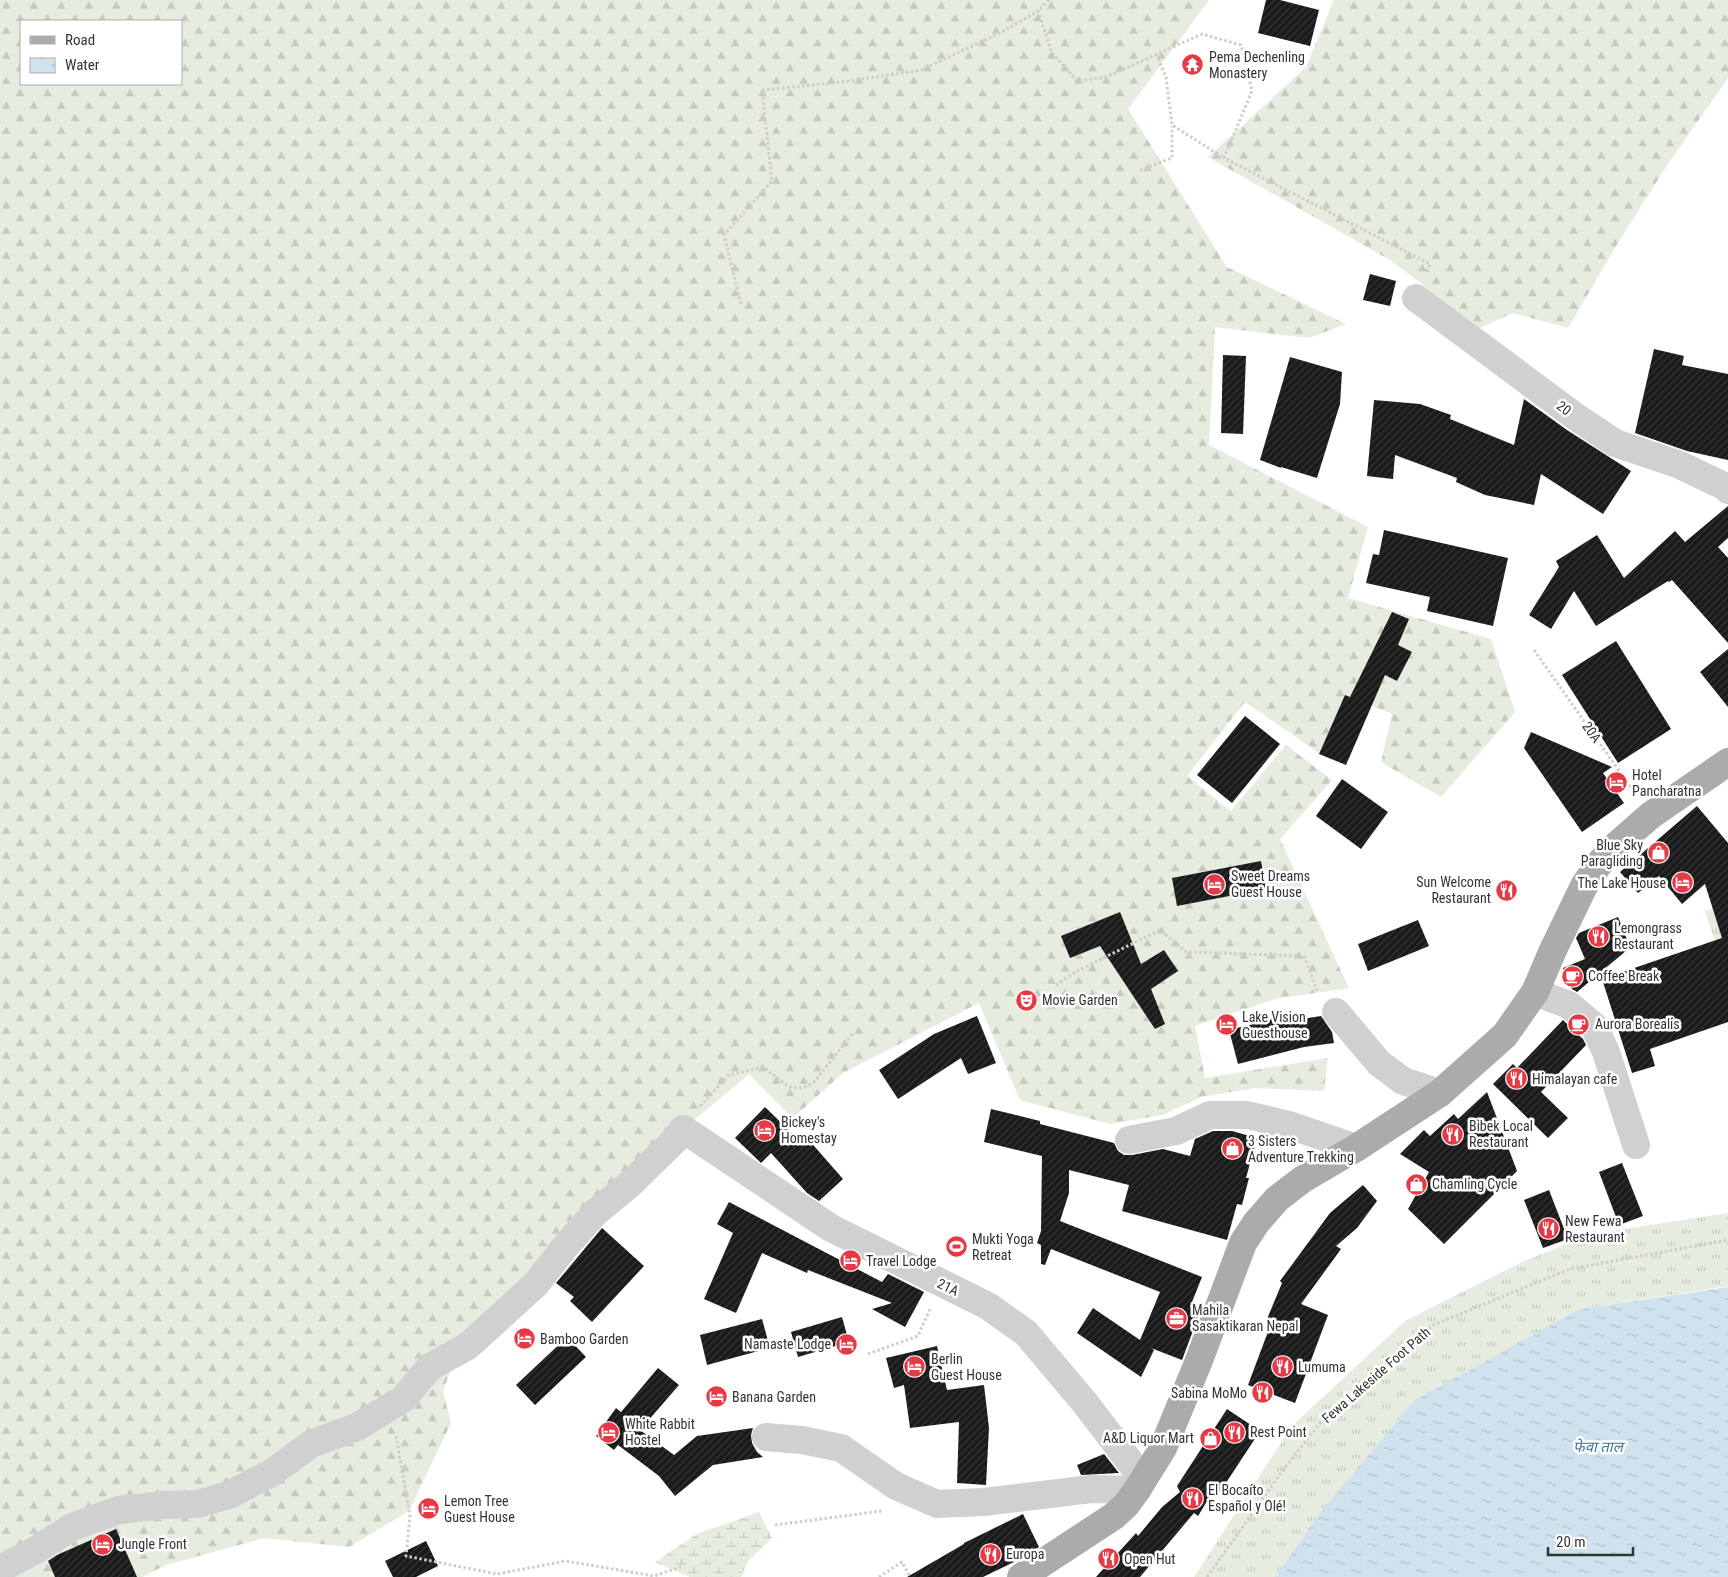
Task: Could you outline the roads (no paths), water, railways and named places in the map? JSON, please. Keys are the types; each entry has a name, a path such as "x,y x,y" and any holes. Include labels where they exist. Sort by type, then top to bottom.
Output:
{"main road":[{"path":"1021,1577 1114,1516 1126,1505 1140,1484 1163,1448 1198,1363 1243,1243 1256,1223 1277,1199 1302,1179 1356,1148 1440,1093 1504,1035 1535,992 1584,886 1598,864 1651,815 1728,762"}],"street":[{"name":"20","path":"1416,298 1576,417 1615,443 1680,465 1726,487 1728,490"},
{"path":"1535,992 1569,1004 1594,1026 1606,1052 1636,1145"},
{"path":"1336,1012 1379,1063 1403,1081 1440,1093"},
{"path":"1129,1140 1176,1131 1210,1115 1247,1115 1289,1125 1356,1148"},
{"name":"21A","path":"0,1568 34,1551 72,1527 119,1510 164,1505 197,1504 229,1495 273,1472 311,1444 357,1427 403,1399 430,1367 468,1346 536,1284 595,1213 630,1184 676,1139 683,1129 831,1228 988,1306 1026,1333 1085,1403 1140,1484"},
{"path":"766,1437 802,1440 841,1448 896,1486 937,1504 983,1502 1140,1484"}],"water":[{"name":"फेवा ताल","path":"1728,1287 1728,1577 1275,1577 1319,1514 1415,1400 1580,1309"}],"place":[{"name":"Pema Dechenling Monastery","path":"1193,65"},
{"name":"Hotel Pancharatna","path":"1616,783"},
{"name":"Blue Sky Paragliding","path":"1659,853"},
{"name":"The Lake House","path":"1682,883"},
{"name":"Sweet Dreams Guest House","path":"1215,884"},
{"name":"Sun Welcome Restaurant","path":"1507,890"},
{"name":"Lemongrass Restaurant","path":"1598,936"},
{"name":"Coffee Break","path":"1572,976"},
{"name":"Movie Garden","path":"1026,1000"},
{"name":"Aurora Borealis","path":"1579,1024"},
{"name":"Lake Vision Guesthouse","path":"1226,1025"},
{"name":"Himalayan cafe","path":"1516,1079"},
{"name":"Bickey's Homestay","path":"765,1130"},
{"name":"Bibek Local Restaurant","path":"1453,1134"},
{"name":"3 Sisters Adventure Trekking","path":"1232,1149"},
{"name":"Chamling Cycle","path":"1416,1184"},
{"name":"New Fewa Restaurant","path":"1549,1229"},
{"name":"Mukti Yoga Retreat","path":"956,1247"},
{"name":"Travel Lodge","path":"850,1261"},
{"name":"Mahila Sasaktikaran Nepal","path":"1176,1318"},
{"name":"Bamboo Garden","path":"524,1339"},
{"name":"Namaste Lodge","path":"847,1344"},
{"name":"Berlin Guest House","path":"915,1367"},
{"name":"Lumuma","path":"1282,1367"},
{"name":"Sabina MoMo","path":"1263,1393"},
{"name":"Banana Garden","path":"716,1397"},
{"name":"White Rabbit Hostel","path":"609,1432"},
{"name":"Rest Point","path":"1234,1432"},
{"name":"A&D Liquor Mart","path":"1210,1438"},
{"name":"El Bocaíto Español y Olé!","path":"1192,1498"},
{"name":"Lemon Tree Guest House","path":"428,1509"},
{"name":"Jungle Front","path":"102,1544"},
{"name":"Europa","path":"990,1554"},
{"name":"Open Hut","path":"1108,1559"}]}
